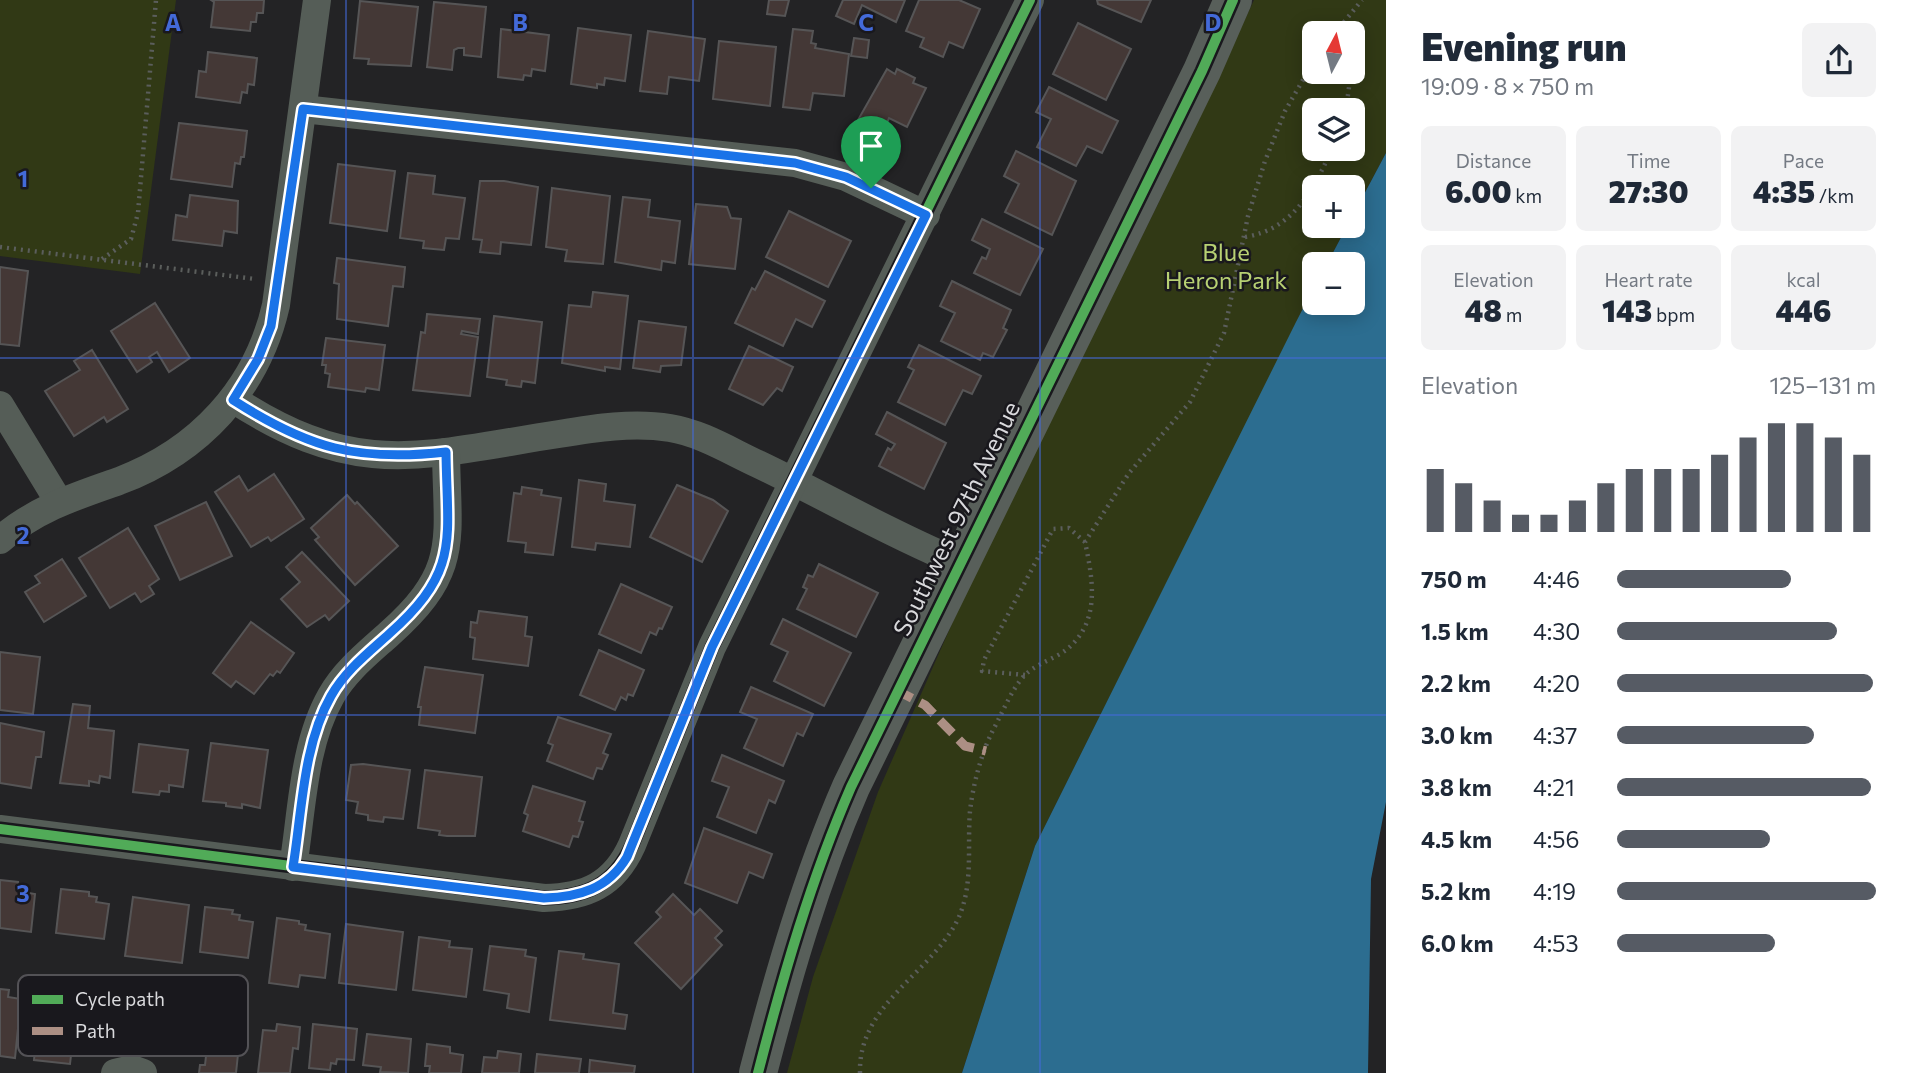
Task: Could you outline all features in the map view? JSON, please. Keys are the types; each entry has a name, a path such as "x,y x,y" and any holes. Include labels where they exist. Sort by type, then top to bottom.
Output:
{"street":[{"path":"4,528 59,502 160,462 209,428 233,400 265,345 280,283 317,0"},
{"path":"0,829 544,898 572,896 600,886 616,873 627,857 702,669 1030,0"},
{"name":"Southwest 97th Avenue","path":"758,1073 784,977 834,826 958,562 1129,219 1233,0"},
{"path":"303,109 802,165 846,177 926,215"},
{"path":"233,400 284,429 339,450 386,457 446,452 619,426 663,427 705,439 958,562"},
{"path":"0,405 59,502"},
{"path":"293,867 315,739 331,696 352,667 415,609 440,575 447,548 446,452"},
{"path":"115,1073 132,1069 143,1073"}],"path":[{"path":"102,259 131,239 138,213 156,0"},
{"path":"1345,21 1362,0"},
{"path":"1085,542 1129,473 1190,402 1224,333 1248,216 1265,161 1285,111 1302,82"},
{"path":"1245,237 1266,234 1289,217 1314,187 1326,161"},
{"path":"0,247 280,283"},
{"path":"860,1073 866,1035 885,1004 918,973 957,920 966,893 970,810 978,771 992,732 1025,675 1067,649 1084,629 1094,602 1085,542 1069,528 1053,528 984,660 982,671 1025,675"}],"green space":[{"path":"0,0 176,0 140,274 0,256"},
{"name":"Blue Heron Park","path":"1254,0 1386,0 1386,153 1365,192 1365,175 1302,175 1302,238 1341,238 1333,252 1302,252 1302,312 1035,846 962,1073 787,1073 813,977 878,792 976,569 1158,204"}],"water":[{"path":"1386,153 1386,802 1371,879 1368,1073 962,1073 1035,846 1302,310 1302,315 1365,315 1365,252 1333,252 1341,238 1365,238 1365,192"}],"building":[{"path":"211,0 264,0 263,13 257,13 256,22 251,22 250,31 211,27 214,2"},
{"path":"769,0 789,0 785,16 767,14"},
{"path":"843,0 905,0 896,22 862,5 854,24 836,16"},
{"path":"919,0 959,0 980,9 963,48 949,42 943,57 920,47 924,38 906,31"},
{"path":"1097,0 1151,0 1141,22 1098,4"},
{"path":"360,1 418,7 411,66 368,64 369,59 354,58"},
{"path":"434,2 486,7 481,57 464,55 464,48 458,48 454,50 452,70 427,67"},
{"path":"1078,23 1131,49 1106,100 1053,74"},
{"path":"578,28 631,35 625,81 605,78 604,85 597,84 597,88 571,84"},
{"path":"501,29 549,35 545,71 532,69 531,76 524,75 523,80 498,77"},
{"path":"793,29 813,31 811,43 816,44 815,48 849,54 844,96 813,93 810,110 783,107"},
{"path":"648,31 705,39 699,81 669,77 667,94 640,91"},
{"path":"854,38 869,40 867,58 851,56"},
{"path":"719,41 776,47 770,106 713,99"},
{"path":"208,52 257,58 254,85 248,84 247,93 242,92 240,103 196,97 199,71 206,72"},
{"path":"887,69 895,74 897,69 915,78 913,83 926,88 907,127 889,118 883,132 858,120"},
{"path":"1049,87 1118,121 1102,153 1087,146 1076,166 1037,147 1051,119 1036,112"},
{"path":"179,123 247,131 244,157 241,157 240,164 235,163 232,187 171,179"},
{"path":"1016,151 1076,181 1052,235 1005,212 1019,184 1004,176"},
{"path":"338,164 395,171 387,231 330,223"},
{"path":"408,173 435,176 433,194 465,198 459,239 446,238 444,250 423,248 424,241 400,238"},
{"path":"480,181 504,181 538,187 531,245 501,242 500,254 480,252 482,240 473,239"},
{"path":"552,188 610,196 603,264 565,261 567,250 546,247"},
{"path":"190,195 238,201 237,233 224,231 222,246 173,240 176,215 187,217"},
{"path":"623,197 650,200 648,217 680,221 675,263 662,261 661,270 615,262"},
{"path":"696,204 727,207 731,218 741,219 735,269 689,264"},
{"path":"789,211 851,241 828,287 766,257"},
{"path":"982,219 1043,249 1020,295 974,273 982,257 986,259 990,249 972,240"},
{"path":"337,258 405,267 403,287 393,286 388,326 337,319 339,284 334,283"},
{"path":"0,267 28,271 19,346 0,344"},
{"path":"765,271 825,301 812,327 796,319 783,346 735,323 752,288 755,290"},
{"path":"952,281 1011,310 1003,328 1007,330 993,357 983,353 980,360 941,341 955,313 940,306"},
{"path":"593,292 628,296 620,369 605,367 605,371 562,363 569,305 591,307"},
{"path":"155,303 190,358 169,372 157,352 149,357 152,362 137,372 111,331"},
{"path":"427,314 480,319 478,334 462,331 461,334 478,337 470,396 413,390 421,332 425,333"},
{"path":"494,316 542,322 535,383 522,381 521,387 506,385 507,380 487,377"},
{"path":"639,321 686,327 681,365 661,366 660,372 633,368"},
{"path":"326,338 385,345 379,390 366,388 365,392 328,387 330,374 325,373 326,365 322,365"},
{"path":"919,345 981,376 972,394 963,390 945,425 898,402 914,370 908,367"},
{"path":"749,346 793,367 782,391 777,388 763,405 729,389"},
{"path":"92,350 128,409 107,422 104,417 74,436 45,391 80,370 74,361"},
{"path":"887,412 946,443 924,489 879,466 888,448 891,450 895,444 876,434"},
{"path":"274,474 304,519 271,541 268,537 251,547 215,492 239,476 248,491"},
{"path":"579,480 606,484 604,501 635,505 630,547 596,543 595,550 572,547"},
{"path":"677,485 713,500 728,511 702,562 650,537"},
{"path":"522,487 542,490 541,495 561,498 553,555 525,552 526,543 508,541 514,493 521,494"},
{"path":"347,495 355,504 357,502 398,546 355,585 315,540 319,537 311,528"},
{"path":"206,502 232,556 180,580 155,526"},
{"path":"128,528 159,579 149,586 154,594 141,602 135,593 110,608 79,558"},
{"path":"302,552 349,601 329,620 325,615 307,627 281,599 300,582 286,567"},
{"path":"62,559 86,596 44,622 25,592 40,583 35,576"},
{"path":"819,564 878,593 856,637 797,609 807,589 803,587 808,575 813,577"},
{"path":"621,584 672,607 662,629 659,628 656,635 650,632 641,653 599,634"},
{"path":"479,611 527,617 525,636 532,637 528,666 473,659 475,638 470,637 471,622 477,623"},
{"path":"783,619 851,653 824,706 774,681 788,652 771,644"},
{"path":"251,622 294,653 280,673 277,671 273,676 270,674 254,694 236,681 231,687 213,673"},
{"path":"599,650 644,670 633,696 628,694 626,700 621,697 615,710 580,695"},
{"path":"0,652 40,657 33,714 0,710"},
{"path":"425,667 483,675 475,733 419,725 421,707 418,707"},
{"path":"751,687 813,714 803,736 797,733 783,766 744,748 757,719 740,712"},
{"path":"73,704 90,706 88,728 114,731 110,778 100,776 99,783 89,781 89,786 60,783"},
{"path":"558,717 611,734 603,753 608,755 602,769 597,768 593,779 547,761 553,745 548,743"},
{"path":"0,723 44,732 41,757 36,757 31,788 0,783"},
{"path":"211,743 268,750 260,808 242,804 242,808 203,801"},
{"path":"139,744 188,750 183,787 169,785 169,792 160,791 159,795 133,792"},
{"path":"722,755 784,781 775,803 769,800 756,833 717,817 729,787 712,781"},
{"path":"351,765 410,770 403,819 384,817 383,822 368,820 368,815 356,813 358,802 346,800"},
{"path":"425,770 482,777 475,836 439,835 440,831 418,828"},
{"path":"533,786 585,802 579,821 583,822 578,837 573,836 569,847 523,831 528,815 524,813"},
{"path":"704,828 772,854 763,878 749,872 737,903 685,883"},
{"path":"0,880 18,882 17,891 35,894 31,932 0,928"},
{"path":"61,889 89,892 89,896 97,897 96,902 109,904 104,939 56,933"},
{"path":"673,894 694,915 700,909 722,931 715,938 722,945 681,989 635,943 661,917 656,912"},
{"path":"133,897 189,905 182,963 125,956"},
{"path":"205,907 233,910 232,914 240,915 239,920 253,922 248,958 200,952"},
{"path":"277,918 299,921 299,924 306,925 305,930 330,934 325,978 300,975 298,987 269,983"},
{"path":"346,924 403,932 396,990 339,983"},
{"path":"419,937 450,941 449,947 472,949 466,997 413,990"},
{"path":"490,946 526,950 525,956 536,958 529,1012 507,1008 509,994 484,990"},
{"path":"559,951 584,954 583,959 619,964 613,1013 627,1015 625,1029 550,1020"},
{"path":"0,989 9,990 8,997 18,999 18,1028 15,1058 0,1056"},
{"path":"277,1024 300,1027 298,1049 293,1048 290,1073 258,1073 263,1030 276,1031"},
{"path":"313,1024 357,1029 354,1060 337,1059 336,1064 331,1063 330,1070 309,1068"},
{"path":"367,1034 411,1039 408,1073 380,1072 381,1067 363,1065"},
{"path":"427,1044 450,1047 450,1053 463,1055 461,1073 429,1073 430,1066 425,1066"},
{"path":"498,1051 521,1054 519,1073 482,1073 484,1057 497,1058"},
{"path":"537,1054 581,1059 579,1073 535,1073"},
{"path":"34,1056 71,1056 70,1064 34,1060"},
{"path":"206,1056 238,1056 236,1073 199,1073 200,1065 205,1065"},
{"path":"590,1060 635,1066 634,1073 589,1073"}],"marked path":[{"path":"896,690 925,705 965,746 986,751"}],"cycle path":[{"path":"0,829 544,898 573,895 607,879 617,870 632,845 712,647 1030,0"},
{"path":"758,1073 799,928 851,787 1202,71 1233,0"}],"route":[{"path":"303,109 795,163 834,173 871,188 926,215 712,647 678,725 632,845 616,873 600,886 585,893 544,898 293,867 315,739 325,708 352,667 399,625 435,585 446,557 447,540 446,452 386,457 339,450 307,440 260,417 233,400 251,373 271,326 280,283 303,109"}]}
